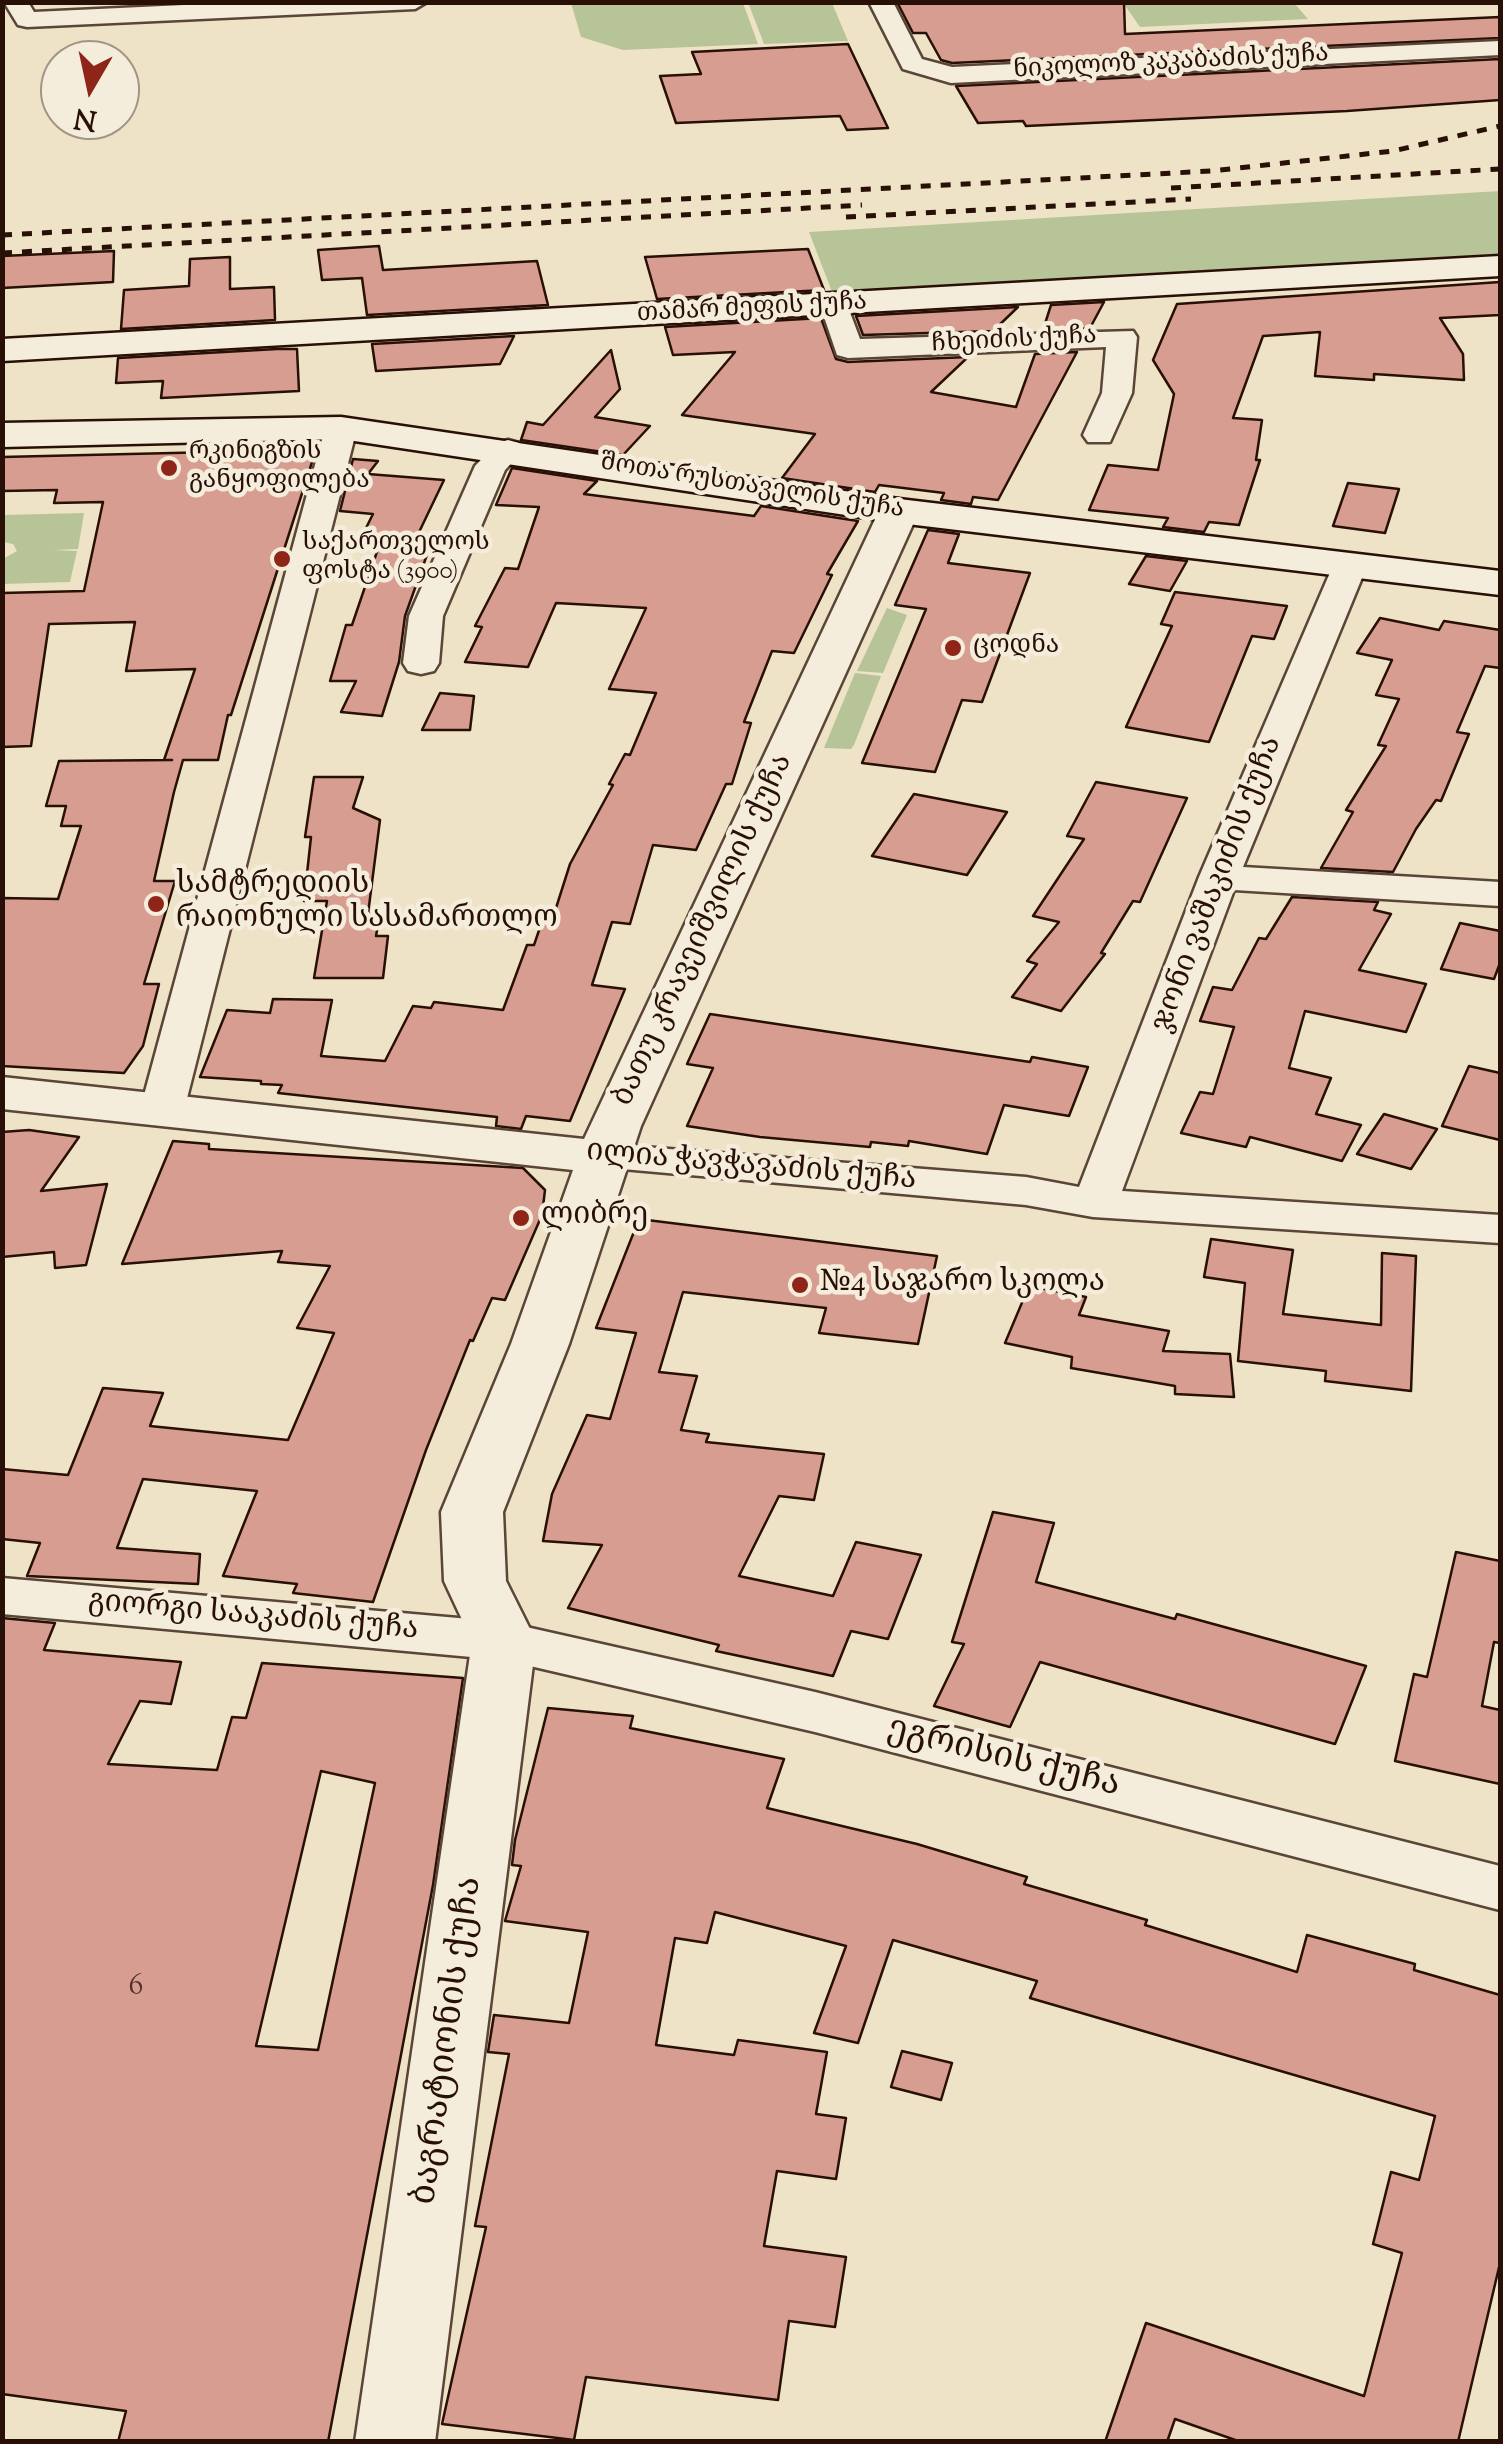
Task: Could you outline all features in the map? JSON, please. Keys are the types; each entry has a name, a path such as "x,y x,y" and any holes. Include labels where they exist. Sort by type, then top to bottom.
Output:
{"main road":[{"name":"თამარ მეფის ქუჩა","path":"2,350 1500,266"},
{"name":"შოთა რუსთაველის ქუჩა","path":"2,435 341,428 900,510 1349,568 1500,583"},
{"name":"ბათუ კრავეიშვილის ქუჩა","path":"504,1641 474,1581 472,1512 540,1344 615,1126 900,510"},
{"name":"ილია ჭავჭავაძის ქუჩა","path":"2,1093 605,1157"},
{"name":"ბაგრატიონის ქუჩა","path":"395,2442 504,1641"}],"street":[{"path":"21,11 415,2"},
{"name":"ნიკოლოზ კაკაბაძის ქუჩა","path":"882,2 912,64 951,75 1500,48"},
{"name":"ჩხეიძის ქუჩა","path":"836,305 848,349 1122,337 1117,393 1099,435"},
{"path":"162,1110 341,428"},
{"path":"422,663 426,616 491,466 508,450"},
{"name":"ჯონი ვაშაკიძის ქუჩა","path":"1093,1203 1108,1175 1219,877 1349,568"},
{"path":"1219,877 1500,894"},
{"name":"ილია ჭავჭავაძის ქუჩა","path":"605,1157 1026,1191 1093,1203 1500,1228"},
{"name":"გიორგი სააკაძის ქუჩა","path":"2,1596 504,1641"},
{"name":"ეგრისის ქუჩა","path":"504,1641 815,1712 1500,1888"}],"green space":[{"path":"571,3 743,3 758,44 623,50 581,37"},
{"path":"832,3 848,41 764,44 749,5"},
{"path":"1294,3 1308,19 1140,27 1124,4"},
{"path":"1500,191 1500,260 834,297 809,232"},
{"path":"84,513 78,549 54,550 77,551 70,582 3,584 3,559 17,551 13,544 3,542 3,515"},
{"path":"887,608 907,615 883,673 857,671"},
{"path":"855,673 881,676 854,745 851,749 824,748"}],"building":[{"path":"897,2 1124,2 1125,34 1500,17 1500,38 952,63 941,60 926,33 913,33"},
{"path":"848,44 888,128 847,130 840,116 676,123 660,76 701,74 692,52"},
{"path":"1500,59 1500,100 1347,111 1026,126 1023,121 978,123 956,86"},
{"path":"379,246 383,270 537,261 548,305 367,315 362,278 322,280 318,250"},
{"path":"808,249 824,290 657,299 645,257"},
{"path":"114,251 113,282 2,288 2,256"},
{"path":"230,257 230,289 274,287 275,320 121,329 124,290 189,286 190,259"},
{"path":"1500,282 1500,315 1440,318 1463,354 1464,380 1374,374 1374,380 1315,376 1320,332 1263,336 1233,418 1262,420 1256,460 1260,460 1239,525 1209,522 1204,532 1163,527 1168,518 1089,510 1108,465 1158,470 1174,394 1153,360 1177,304"},
{"path":"1104,302 1090,328 1043,330 1051,305"},
{"path":"1018,307 993,331 863,335 856,316"},
{"path":"821,318 836,359 848,362 968,357 931,392 1016,407 1035,354 1077,352 998,500 973,497 971,504 941,500 944,493 879,485 875,492 782,478 815,434 682,415 735,352 673,355 665,327"},
{"path":"514,336 500,364 376,371 372,344"},
{"path":"297,349 299,391 161,398 163,381 116,383 118,358"},
{"path":"611,350 620,389 595,417 650,426 623,455 521,440 527,422 543,425"},
{"path":"257,451 314,456 228,715 218,760 183,760 154,881 175,881 144,984 159,984 143,1046 124,1073 2,1066 2,898 58,899 81,826 61,826 66,806 46,806 59,761 172,760 164,760 195,669 126,671 135,622 49,624 31,746 2,747 2,593 84,591 103,502 54,503 57,490 2,491 2,457"},
{"path":"353,459 378,461 368,474 444,480 410,551 428,552 405,616 399,662 382,716 341,712 356,681 330,681 346,625 352,625 382,537 362,536 373,514 340,511"},
{"path":"512,468 597,481 584,494 754,516 761,506 858,521 827,574 832,575 794,653 772,651 744,722 751,723 732,784 726,784 696,850 653,845 630,924 612,922 592,985 625,989 570,1121 526,1116 521,1129 496,1126 497,1117 278,1093 282,1085 200,1077 227,1010 270,1013 273,999 332,1000 321,1056 385,1061 413,1006 431,1008 434,1002 503,1010 527,945 534,945 547,907 556,908 570,864 613,785 609,784 625,754 630,755 656,693 609,689 646,608 556,603 528,667 465,662 482,627 475,626 505,568 518,569 539,507 496,505"},
{"path":"1348,483 1399,489 1385,533 1333,526"},
{"path":"928,530 959,534 948,563 1030,573 982,702 962,700 935,772 862,763 926,609 895,605"},
{"path":"1146,556 1187,561 1170,591 1129,584"},
{"path":"1175,592 1287,606 1274,639 1252,636 1209,742 1126,727 1172,626 1161,624"},
{"path":"1380,618 1439,630 1444,621 1500,630 1500,668 1485,666 1457,732 1469,734 1441,801 1436,800 1416,829 1393,872 1321,868 1353,812 1346,810 1386,746 1378,745 1399,699 1376,695 1392,660 1357,653"},
{"path":"440,693 474,696 470,730 422,730"},
{"path":"314,777 363,777 353,808 380,820 368,914 380,914 376,936 388,936 383,978 314,978 327,901 304,901 311,837 305,837"},
{"path":"1096,782 1187,798 1140,902 1133,901 1101,953 1105,954 1061,1011 1012,997 1037,964 1027,961 1059,922 1033,916 1084,839 1067,836"},
{"path":"914,794 1007,812 967,875 872,856"},
{"path":"1292,897 1378,902 1374,910 1391,914 1359,970 1426,984 1406,1032 1305,1011 1289,1068 1331,1078 1316,1114 1361,1125 1342,1161 1250,1137 1246,1147 1181,1133 1200,1092 1213,1094 1234,1027 1200,1021 1213,987 1232,990 1259,938 1266,939"},
{"path":"1460,923 1500,931 1500,963 1494,979 1441,969"},
{"path":"710,1014 1030,1062 1032,1057 1088,1067 1069,1116 1004,1105 987,1154 909,1141 908,1146 871,1142 870,1147 760,1137 687,1126 713,1068 687,1064"},
{"path":"1469,1066 1500,1073 1500,1140 1442,1126"},
{"path":"1384,1114 1437,1129 1411,1169 1357,1154"},
{"path":"29,1130 79,1137 41,1191 107,1184 86,1265 55,1268 54,1252 2,1257 2,1132"},
{"path":"173,1141 209,1144 209,1149 523,1168 545,1190 542,1215 505,1300 492,1298 473,1341 470,1340 426,1450 373,1602 293,1593 297,1584 223,1576 257,1491 143,1479 117,1548 200,1554 198,1584 27,1576 40,1543 2,1539 2,1469 68,1475 103,1388 163,1393 150,1426 288,1440 334,1333 297,1328 330,1266 278,1262 282,1251 122,1264"},
{"path":"639,1219 937,1256 918,1344 819,1333 826,1308 683,1292 659,1372 697,1376 681,1430 709,1434 706,1442 824,1454 814,1500 779,1496 739,1576 833,1596 856,1542 921,1555 888,1639 851,1631 833,1676 716,1651 719,1645 568,1608 602,1545 543,1541 552,1494 587,1415 610,1419 636,1333 596,1328"},
{"path":"1211,1239 1293,1250 1283,1314 1381,1325 1382,1253 1416,1256 1411,1391 1325,1381 1326,1371 1238,1361 1245,1283 1204,1277"},
{"path":"1029,1286 1086,1297 1079,1315 1169,1331 1163,1351 1230,1354 1234,1397 1175,1394 1175,1386 1071,1368 1072,1357 1005,1343"},
{"path":"993,1512 1054,1523 1036,1582 1175,1619 1177,1614 1366,1666 1335,1744 1040,1662 1010,1727 934,1706 964,1644 952,1642"},
{"path":"1456,1552 1500,1561 1500,1643 1494,1642 1482,1706 1500,1710 1500,1784 1395,1761 1414,1674 1427,1677"},
{"path":"2,1618 55,1623 44,1650 181,1662 171,1704 140,1701 108,1764 217,1770 232,1717 246,1718 262,1663 463,1678 433,1885 328,2442 118,2442 126,2411 2,2394","holes":["321,1771 375,1783 318,2050 256,2046"]},
{"path":"548,1708 633,1716 630,1728 784,1759 767,1808 917,1844 1027,1877 1024,1884 1147,1920 1145,1925 1297,1972 1307,1935 1415,1964 1414,1970 1500,1995 1500,2263 1458,2442 1241,2442 1175,2419 1167,2442 1105,2442 1146,2323 1364,2396 1402,2253 1373,2244 1391,2172 1419,2180 1435,2116 1030,1998 1037,1981 893,1940 858,2043 814,2033 846,1946 715,1912 707,1943 675,1938 656,2045 734,2055 738,2040 827,2052 816,2114 846,2118 836,2179 777,2171 764,2246 846,2257 835,2327 789,2321 778,2400 586,2377 574,2440 442,2424 486,2227 475,2226 509,2054 488,2052 494,2015 569,2023 588,1932 505,1921 521,1866 512,1865 515,1840"},
{"path":"902,2051 952,2063 941,2100 891,2087"}],"railway":[{"path":"2,235 1211,171 1393,151 1500,126"},
{"path":"1171,188 1500,169"},
{"path":"846,217 1191,199"},
{"path":"2,253 862,205"}],"place":[{"name":"რკინიგზის განყოფილება","path":"169,468"},
{"name":"საქართველოს ფოსტა (3900)","path":"282,559"},
{"name":"ცოდნა","path":"953,648"},
{"name":"სამტრედიის რაიონული სასამართლო","path":"156,904"},
{"name":"ლიბრე","path":"521,1218"},
{"name":"№4 საჯარო სკოლა","path":"800,1285"}]}
